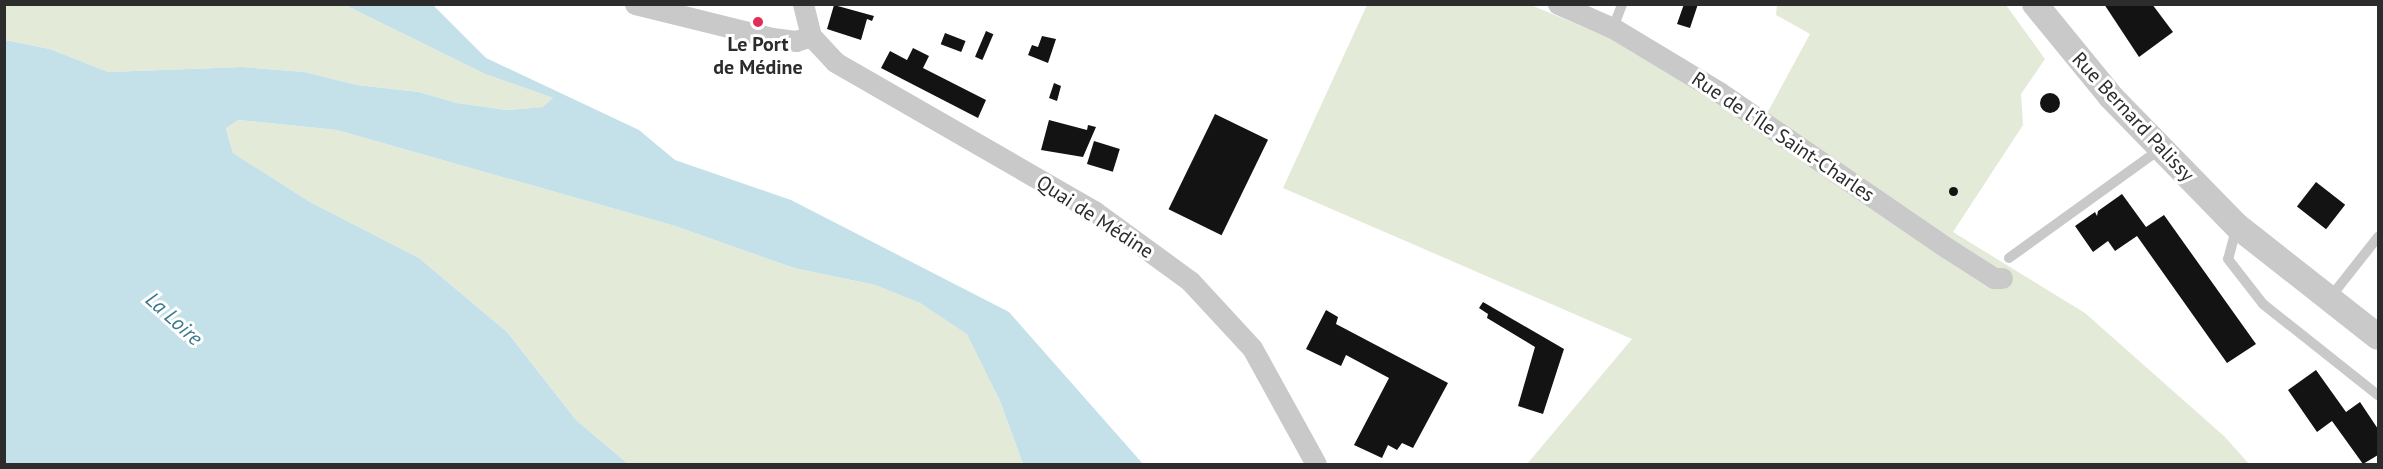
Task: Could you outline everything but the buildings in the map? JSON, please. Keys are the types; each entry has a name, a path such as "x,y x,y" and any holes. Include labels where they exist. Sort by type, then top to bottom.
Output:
{"street":[{"path":"635,4 772,38 796,41 812,36"},
{"name":"Quai de Médine","path":"803,4 812,36 835,62 1094,212 1190,280 1252,348 1316,465"},
{"name":"Rue de l'Île Saint-Charles","path":"1558,4 1613,28 1719,92 1947,248 1994,278 2002,279"},
{"name":"Rue Bernard Palissy","path":"2035,4 2111,98 2237,226 2379,337"}],"lane":[{"path":"1613,28 1622,4"},
{"path":"2009,258 2160,148"},
{"path":"2237,226 2228,260 2263,304 2379,395"},
{"path":"2329,299 2379,237"}],"green space":[{"path":"5,5 345,5 485,74 553,98 544,107 507,110 457,103 419,92 357,85 305,72 242,67 108,72 50,49 5,40"},
{"path":"1367,5 1531,5 1617,41 1759,128 1810,34 1776,15 1777,5 2006,5 2045,59 2021,94 2023,125 1953,232 2085,313 2225,437 2249,464 1527,464 1632,339 1283,188"},
{"path":"238,120 337,130 675,226 794,268 875,285 920,303 968,334 1000,401 1023,464 628,464 576,420 507,332 419,258 310,202 233,153 226,127"}],"water":[{"name":"La Loire","path":"345,5 433,5 486,58 639,130 675,160 791,200 1009,312 1143,464 1023,464 1000,401 967,334 920,303 875,285 794,268 675,226 337,130 238,120 226,128 233,153 310,202 419,258 507,332 576,420 628,464 5,464 5,40 50,49 108,72 242,67 305,72 357,85 419,92 457,103 507,110 543,107 553,98 485,74"}],"place":[{"name":"Le Port de Médine","path":"758,22"}]}
